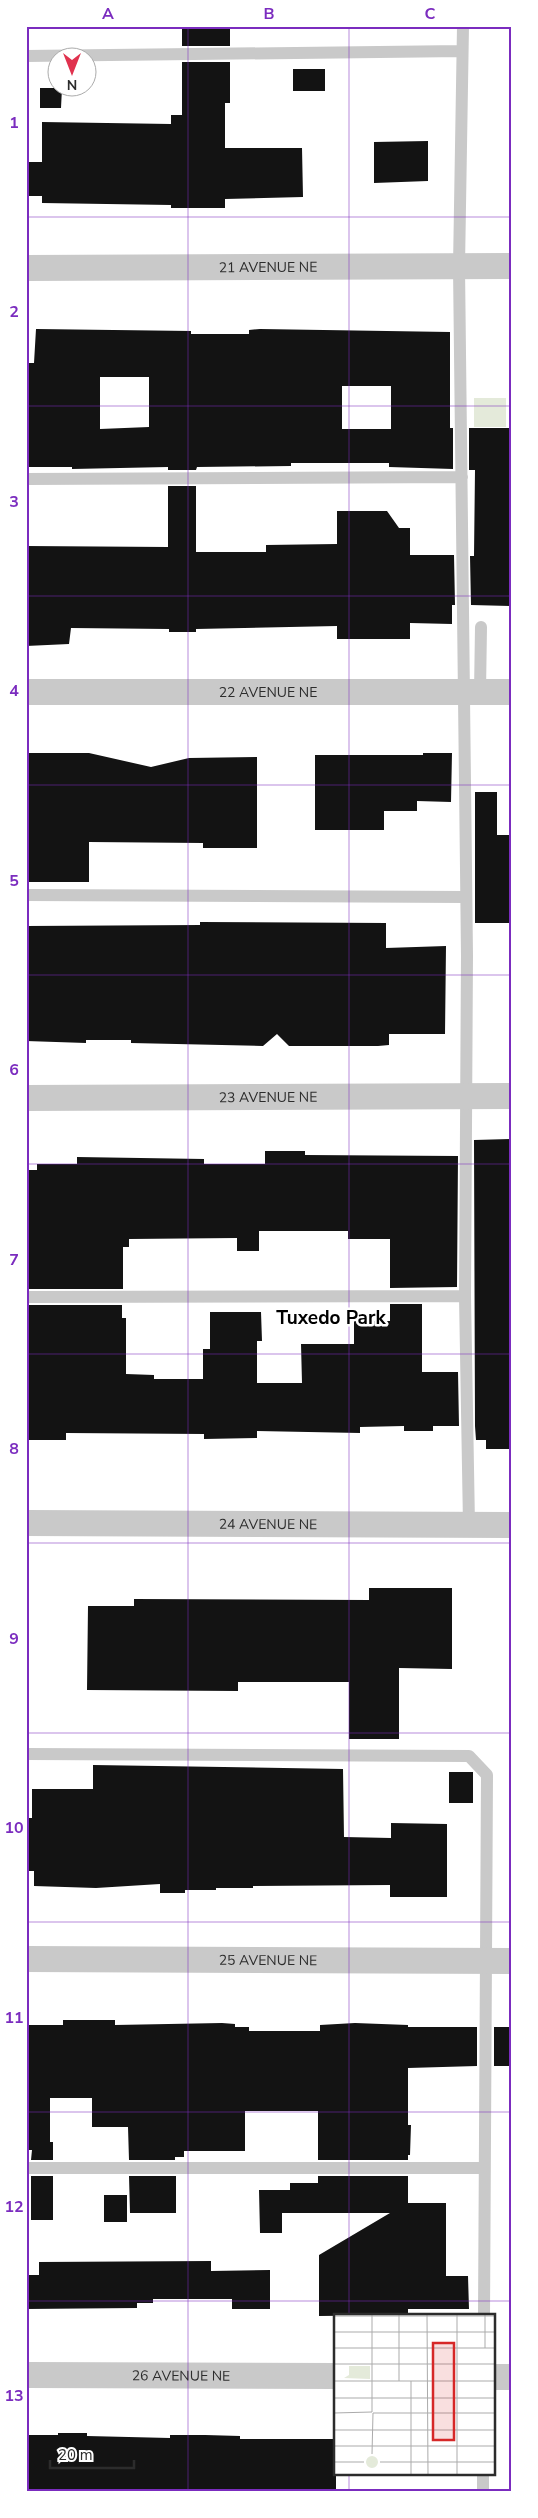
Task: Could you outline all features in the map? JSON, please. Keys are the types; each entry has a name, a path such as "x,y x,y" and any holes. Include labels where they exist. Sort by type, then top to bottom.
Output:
{"street":[{"name":"21 AVENUE NE","path":"26,268 512,266"},
{"name":"22 AVENUE NE","path":"26,692 512,692"},
{"name":"23 AVENUE NE","path":"26,1098 512,1096"},
{"name":"24 AVENUE NE","path":"26,1523 512,1525"},
{"name":"25 AVENUE NE","path":"26,1959 512,1961"},
{"name":"26 AVENUE NE","path":"26,2375 334,2376"},
{"path":"496,2377 512,2377"}],"lane":[{"path":"462,26 460,267 462,477 472,692 466,897 465,1296 469,1525"},
{"path":"26,56 462,51"},
{"path":"26,479 462,477"},
{"path":"472,692 481,627"},
{"path":"26,895 466,897"},
{"path":"26,1297 465,1296"},
{"path":"26,1754 469,1756 487,1775 484,2314"},
{"path":"26,2168 484,2168"},
{"path":"483,2476 483,2492"}],"green space":[{"path":"474,398 506,398 506,427 474,427"}],"building":[{"path":"182,26 230,26 230,46 182,46"},
{"path":"182,62 230,62 230,103 225,103 225,148 302,148 303,197 225,199 225,208 171,208 171,205 42,203 42,196 26,196 26,162 42,162 42,122 171,124 171,115 182,115"},
{"path":"293,69 325,69 325,91 293,91"},
{"path":"40,88 48,88 48,98 62,98 61,108 40,108"},
{"path":"428,141 428,181 374,183 374,142"},
{"path":"36,329 191,331 191,334 249,334 249,330 260,329 450,332 450,428 453,428 453,469 389,467 389,463 291,463 291,466 197,467 196,470 168,470 168,467 72,469 72,467 26,467 26,438 29,438 28,363 34,363","holes":["100,377 149,377 149,427 100,429","342,386 391,386 391,429 342,429"]},
{"path":"469,428 512,428 512,606 471,605 470,556 474,556 475,470 469,470"},
{"path":"168,486 196,486 196,552 266,552 266,545 337,544 337,511 387,511 399,528 410,528 410,555 454,555 455,605 452,605 452,624 410,623 410,639 337,639 337,626 196,629 196,632 169,632 169,629 71,628 69,644 26,646 26,546 168,547"},
{"path":"26,753 89,753 151,767 189,758 257,757 257,848 203,848 203,843 89,842 89,882 26,882"},
{"path":"423,753 452,753 451,802 417,801 417,811 384,811 384,830 315,830 315,755 423,755"},
{"path":"475,792 497,792 497,835 512,835 512,923 475,923"},
{"path":"200,922 386,923 386,948 446,946 445,1034 389,1034 389,1045 378,1046 289,1046 277,1034 263,1046 131,1043 131,1040 86,1040 86,1043 26,1041 26,926 200,925"},
{"path":"512,1139 512,1449 486,1449 486,1440 476,1440 475,1426 474,1140"},
{"path":"265,1151 305,1151 305,1155 458,1156 457,1287 390,1288 390,1239 348,1239 348,1231 259,1231 259,1251 237,1251 237,1238 129,1239 129,1247 123,1247 123,1289 26,1289 26,1170 37,1170 37,1164 77,1164 77,1157 204,1159 204,1164 265,1164"},
{"path":"390,1304 422,1304 422,1372 458,1372 459,1426 433,1426 433,1431 404,1431 404,1426 360,1427 360,1433 257,1431 257,1438 204,1439 204,1434 66,1433 66,1440 26,1440 26,1305 122,1305 122,1318 126,1318 126,1374 154,1375 154,1379 203,1379 203,1349 210,1349 210,1312 261,1312 262,1341 257,1341 257,1383 302,1383 301,1344 354,1344 354,1321 390,1321"},
{"path":"369,1588 452,1588 452,1669 399,1668 399,1739 349,1739 349,1682 238,1682 238,1691 87,1690 88,1606 134,1606 134,1599 369,1600"},
{"path":"93,1765 343,1769 344,1837 391,1838 391,1823 447,1824 447,1897 390,1897 390,1885 253,1886 253,1888 185,1890 185,1893 160,1893 160,1884 96,1888 34,1886 34,1871 29,1871 29,1818 32,1818 32,1789 93,1789"},
{"path":"449,1772 473,1772 473,1803 449,1803"},
{"path":"63,2020 115,2020 115,2025 222,2023 235,2024 235,2027 249,2027 249,2031 320,2031 320,2025 355,2023 408,2025 408,2027 477,2027 477,2066 408,2068 408,2125 411,2125 410,2155 408,2155 408,2160 318,2160 318,2111 245,2111 245,2151 184,2151 184,2157 175,2157 175,2160 129,2160 128,2127 92,2127 92,2098 50,2098 50,2142 53,2142 53,2160 31,2160 32,2150 26,2150 26,2025 63,2025"},
{"path":"494,2027 512,2027 512,2066 494,2066"},
{"path":"31,2176 53,2176 53,2220 31,2220"},
{"path":"129,2176 176,2176 176,2213 130,2213"},
{"path":"318,2176 408,2176 408,2203 446,2203 446,2276 468,2276 469,2309 408,2309 408,2314 334,2314 334,2316 319,2316 319,2255 390,2213 282,2213 282,2233 260,2233 259,2190 290,2190 290,2183 318,2183"},
{"path":"104,2195 127,2195 127,2222 104,2222"},
{"path":"211,2261 211,2271 270,2270 270,2309 232,2309 232,2299 153,2299 153,2303 137,2303 137,2308 26,2309 26,2275 39,2275 39,2262"},
{"path":"58,2433 87,2433 87,2436 170,2438 170,2435 205,2435 240,2436 240,2439 334,2439 336,2492 26,2492 26,2435 58,2435"}],"district":[{"name":"Tuxedo Park","path":"331,1317"}]}
